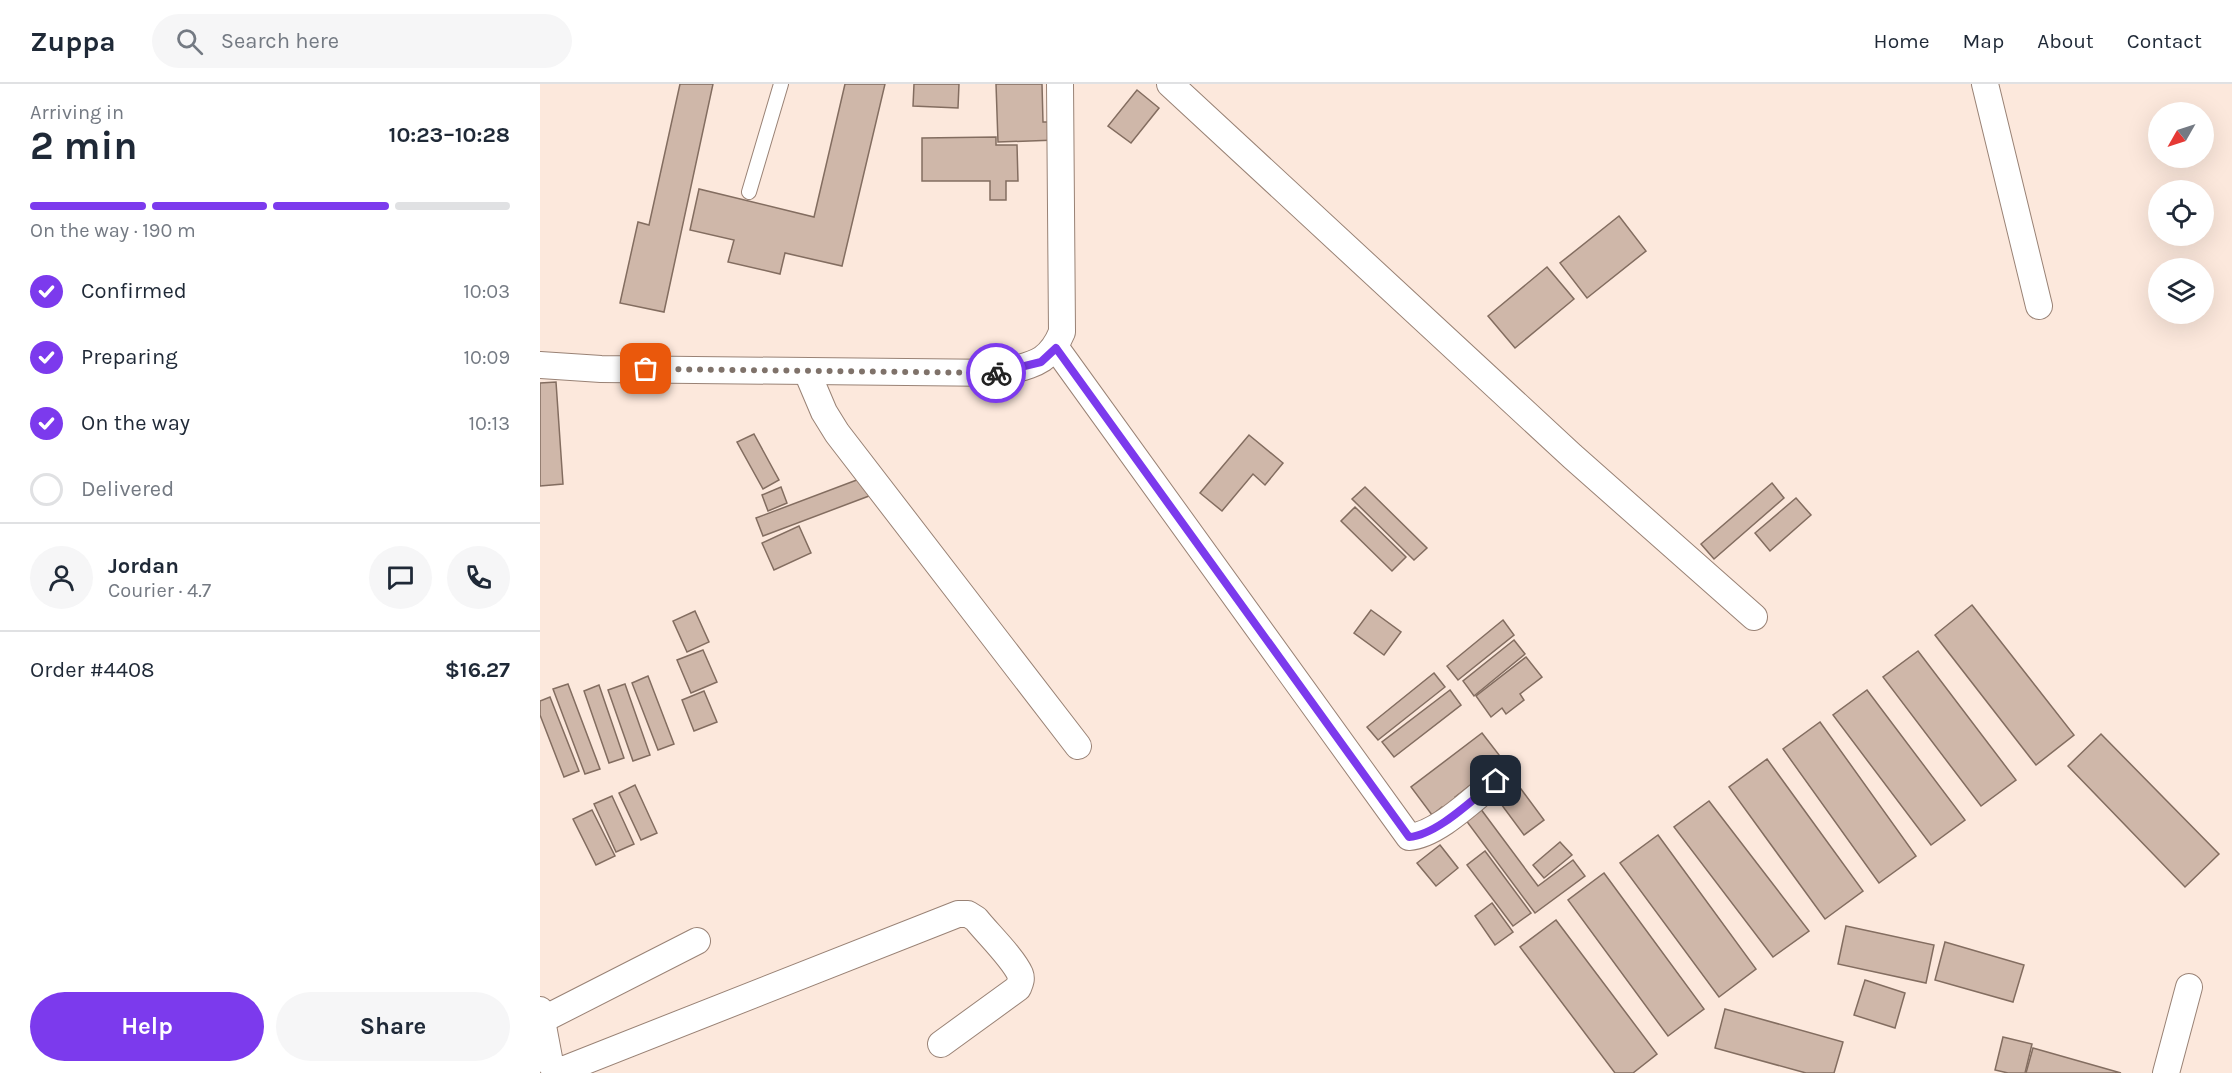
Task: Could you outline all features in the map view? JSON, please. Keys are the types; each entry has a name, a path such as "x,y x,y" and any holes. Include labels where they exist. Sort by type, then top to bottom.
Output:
{"street":[{"path":"540,366 807,372 1002,373 1041,362 1056,348 1062,332 1060,84"},
{"path":"1170,84 1572,456 1754,617"},
{"path":"1985,84 2039,306"},
{"path":"1056,348 1409,837 1419,836 1436,827 1496,781"},
{"path":"807,372 824,412 837,434 1078,746"},
{"path":"697,941 541,1015 550,1063 556,1069 565,1069 958,914 968,914 976,919 1017,969 1021,979 1020,984 1018,988 940,1044"},
{"path":"2166,1073 2188,987"}],"lane":[{"path":"749,192 781,84"}],"building":[{"path":"680,84 713,84 664,312 620,303 638,222 649,225"},
{"path":"845,84 885,84 842,266 785,253 780,274 728,262 734,240 690,230 699,189 814,217"},
{"path":"914,84 959,84 958,108 913,106"},
{"path":"996,84 1042,84 1043,122 1055,122 1056,140 998,142"},
{"path":"1137,90 1159,108 1131,143 1108,126"},
{"path":"996,137 996,145 1017,145 1018,181 1006,181 1006,200 990,200 990,181 922,181 922,138"},
{"path":"1619,216 1646,251 1587,298 1560,263"},
{"path":"1547,267 1574,299 1515,348 1488,316"},
{"path":"556,382 563,484 540,486 540,383"},
{"path":"754,434 779,480 763,489 737,442"},
{"path":"1249,435 1283,463 1265,485 1253,474 1222,511 1200,493"},
{"path":"862,478 869,496 763,536 756,518"},
{"path":"1772,483 1784,498 1714,559 1701,544"},
{"path":"781,487 787,503 768,511 762,495"},
{"path":"1365,487 1427,548 1414,560 1352,499"},
{"path":"1796,498 1811,515 1770,551 1755,533"},
{"path":"1355,507 1406,557 1392,571 1341,521"},
{"path":"799,526 811,553 774,570 762,543"},
{"path":"1972,605 2074,735 2036,765 1935,635"},
{"path":"1371,610 1401,632 1384,655 1354,633"},
{"path":"695,611 709,642 687,652 673,621"},
{"path":"1503,620 1514,635 1458,680 1447,666"},
{"path":"1514,640 1525,654 1474,696 1463,681"},
{"path":"703,650 717,682 691,693 677,660"},
{"path":"1918,651 2016,780 1981,806 1883,677"},
{"path":"1526,657 1542,677 1520,694 1524,700 1506,714 1502,708 1491,717 1476,696"},
{"path":"1434,673 1445,687 1378,740 1367,727"},
{"path":"648,676 674,744 658,750 632,683"},
{"path":"568,684 600,769 585,774 553,689"},
{"path":"625,684 650,755 633,761 608,690"},
{"path":"599,685 624,758 609,763 584,691"},
{"path":"1450,690 1461,705 1394,757 1382,742"},
{"path":"1867,690 1965,820 1931,845 1833,715"},
{"path":"704,691 717,722 694,731 682,700"},
{"path":"550,697 579,771 564,777 540,715 540,701"},
{"path":"1820,722 1916,856 1879,883 1783,749"},
{"path":"1482,733 1503,760 1455,797 1458,800 1445,811 1442,807 1432,815 1411,787"},
{"path":"2101,734 2219,854 2185,887 2068,766"},
{"path":"1767,759 1863,891 1825,919 1729,787"},
{"path":"635,785 657,833 641,840 619,793"},
{"path":"1521,789 1544,820 1524,835 1501,804"},
{"path":"612,796 634,844 616,852 594,804"},
{"path":"1709,801 1809,931 1773,957 1674,827"},
{"path":"1480,808 1538,886 1573,860 1585,876 1535,913 1465,819"},
{"path":"592,810 615,856 596,865 573,819"},
{"path":"1658,835 1756,969 1719,997 1620,863"},
{"path":"1560,842 1572,855 1544,878 1533,865"},
{"path":"1440,845 1458,868 1436,886 1417,863"},
{"path":"1485,851 1531,913 1513,926 1467,865"},
{"path":"1604,873 1704,1009 1668,1036 1568,900"},
{"path":"1492,903 1513,932 1495,945 1475,916"},
{"path":"1556,920 1657,1054 1633,1073 1615,1073 1520,947"},
{"path":"1846,926 1934,945 1926,983 1838,964"},
{"path":"1945,942 2024,965 2013,1002 1935,980"},
{"path":"1865,980 1905,993 1895,1028 1854,1015"},
{"path":"1725,1009 1843,1042 1834,1073 1806,1073 1715,1048"},
{"path":"2003,1037 2032,1044 2025,1073 1995,1070"},
{"path":"2033,1048 2121,1073 2026,1073"}],"way so far":[{"path":"646,369 996,373"}],"route":[{"path":"996,373 1041,362 1056,348 1409,837 1419,836 1436,827 1496,781"}]}
